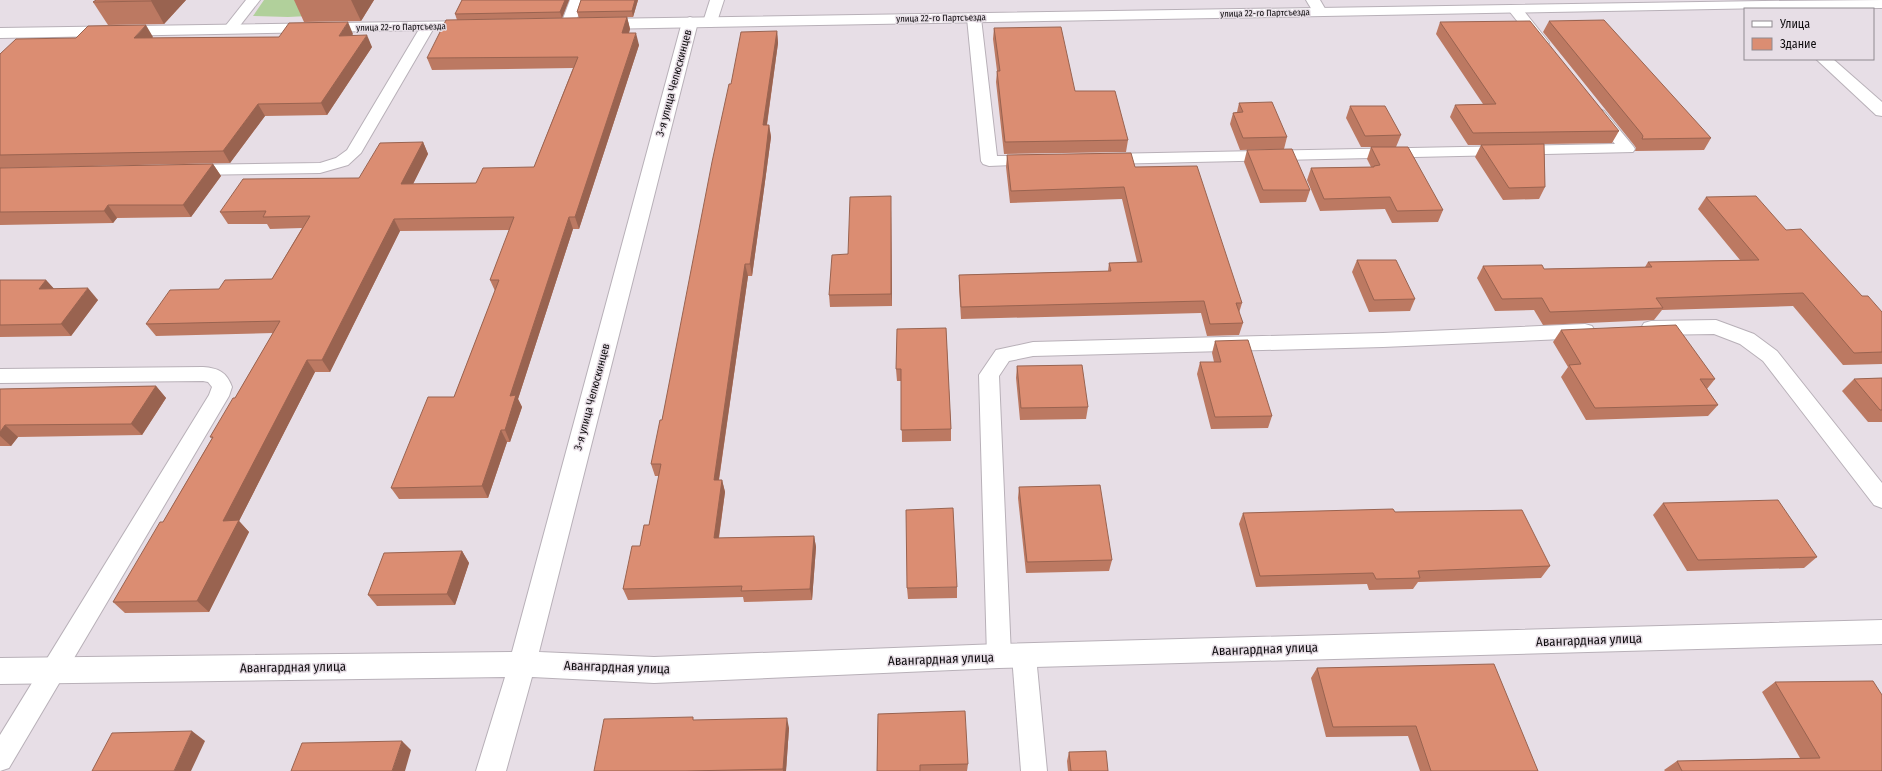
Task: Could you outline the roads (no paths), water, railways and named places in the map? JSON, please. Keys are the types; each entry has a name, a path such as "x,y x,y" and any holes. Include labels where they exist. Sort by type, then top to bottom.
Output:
{"street":[{"name":"3-я улица Челюскинцев","path":"492,771 700,22 717,0"},
{"name":"улица 22-го Партсъезда","path":"552,24 974,18 1317,6 1515,9 1882,4"},
{"name":"улица 22-го Партсъезда","path":"0,33 490,25"},
{"path":"1825,60 1882,111"},
{"name":"Авангардная улица","path":"0,671 522,664 654,670 1012,656 1882,632"}],"lane":[{"path":"230,29 253,0"},
{"path":"568,24 577,0"},
{"path":"1515,9 1549,52"},
{"path":"974,18 989,161 1045,160"},
{"path":"172,171 320,168 340,164 348,159 353,153 428,26"},
{"path":"1093,160 1627,150 1588,101"},
{"path":"1635,329 1716,327 1747,339 1770,356 1882,499"},
{"path":"1034,771 1012,656 989,375 1003,355 1033,349 1383,340 1603,331"},
{"path":"0,376 203,374 214,375 220,380 222,387 219,396 0,759"}]}
